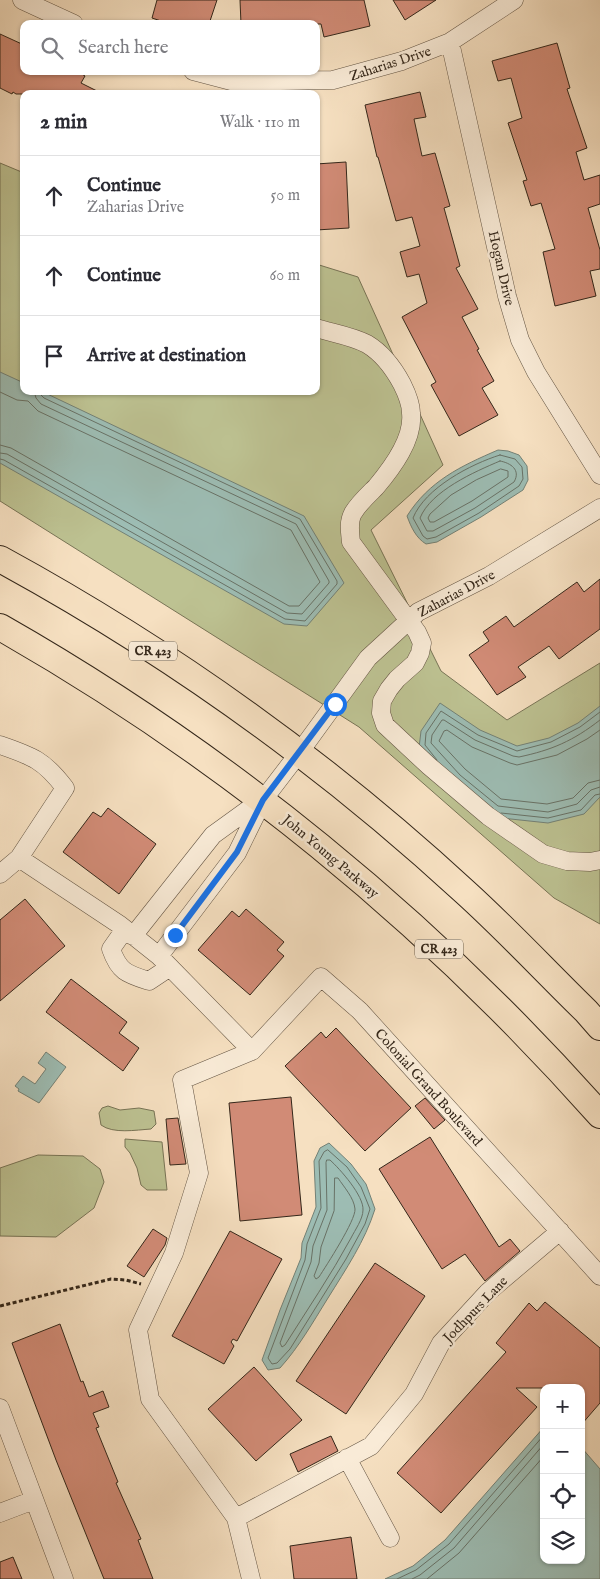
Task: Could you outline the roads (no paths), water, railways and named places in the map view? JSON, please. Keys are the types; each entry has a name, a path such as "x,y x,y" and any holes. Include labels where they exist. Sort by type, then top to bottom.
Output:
{"highway":[{"name":"CR 423","path":"0,559 39,580 121,630 208,688 299,753 406,839 466,893 586,1011 600,1028"},
{"name":"John Young Parkway","path":"0,627 121,700 263,800 340,862 424,935 525,1033 600,1115"}],"street":[{"path":"22,0 65,20"},
{"name":"Zaharias Drive","path":"208,75 235,82 333,80 402,61 450,42 514,0"},
{"name":"Hogan Drive","path":"450,42 508,296 520,340 536,372 600,475"},
{"path":"320,329 367,344 379,353 395,372 405,391 412,412 411,427 405,443 393,465 353,514 349,528 351,542 409,620 422,643 415,663 397,679 382,701 381,713 385,725 429,766 488,816 543,854 567,861 590,862 600,860"},
{"name":"Zaharias Drive","path":"263,800 368,658 418,612 489,576 600,508"},
{"path":"0,745 33,757 54,772 65,788 19,858 0,874"},
{"path":"263,800 237,852 164,962 149,981 127,974 116,962 111,949 129,932 213,834 263,800"},
{"path":"19,858 129,932 164,962 252,1050"},
{"name":"Colonial Grand Boulevard","path":"251,1579 236,1518 150,1399 138,1330 174,1253 199,1173 182,1080 252,1050 321,977 360,1011 600,1276"},
{"name":"Jodhpurs Lane","path":"236,1518 371,1446 414,1394 441,1343 488,1292 560,1230"},
{"path":"0,1408 64,1579"},
{"path":"347,1458 390,1538"},
{"path":"0,1513 34,1500"}],"water":[{"path":"0,372 20,381 20,395 49,395 304,516 344,583 307,626 284,624 0,463"},
{"path":"498,450 519,455 527,466 528,480 523,490 437,542 426,544 422,542 414,532 407,516 425,493 447,476 471,462"},
{"path":"440,703 480,730 517,746 549,738 578,723 600,706 600,797 584,814 548,823 492,817 419,748 421,731"},
{"path":"46,1052 66,1067 39,1103 18,1091 19,1089 15,1086 23,1076 35,1084 46,1069 38,1063"},
{"path":"329,1143 351,1164 366,1184 375,1209 354,1255 306,1334 280,1368 268,1370 262,1360 301,1258 302,1243 316,1207 314,1161 320,1148"},
{"path":"540,1432 540,1564 585,1564 585,1452 600,1469 600,1579 385,1579 413,1566 445,1540"}]}
